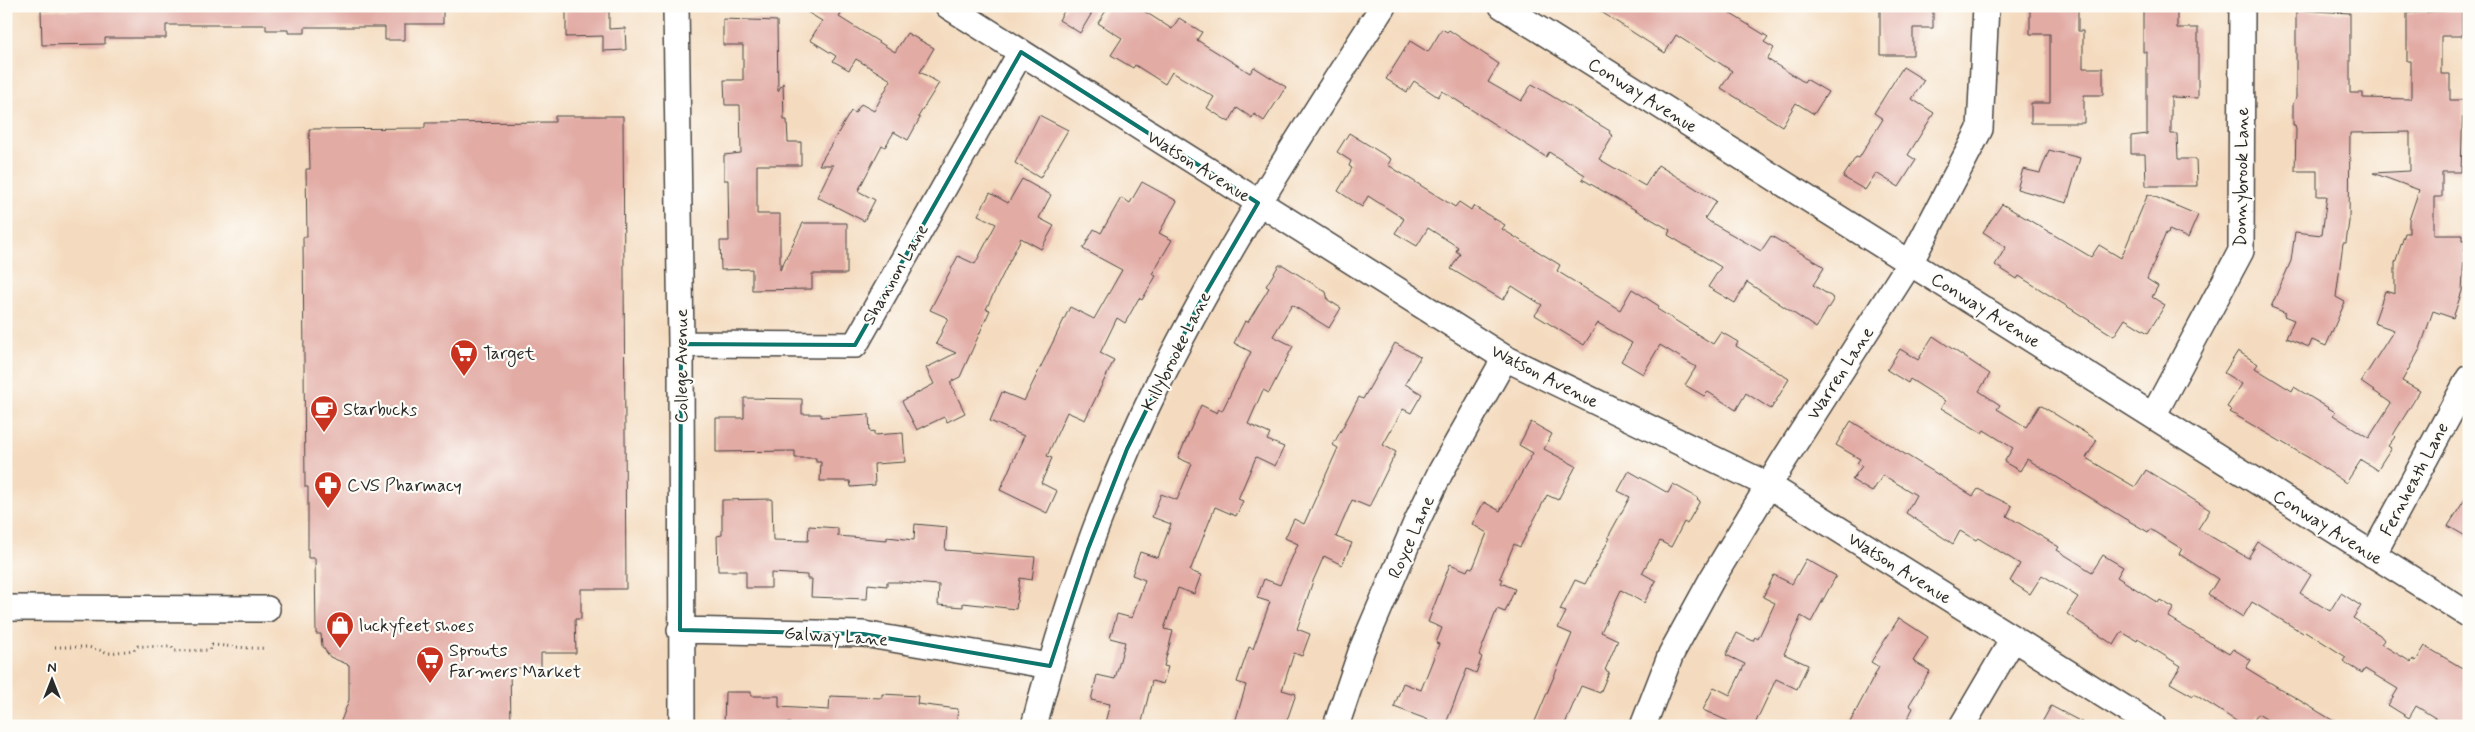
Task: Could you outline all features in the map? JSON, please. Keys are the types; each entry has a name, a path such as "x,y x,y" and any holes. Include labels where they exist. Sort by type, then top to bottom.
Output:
{"street":[{"name":"College Avenue","path":"676,6 681,344 680,630 682,726"},
{"name":"Watson Avenue","path":"948,6 1505,358 1768,486 2153,726"},
{"name":"Killybrooke Lane","path":"1034,726 1050,666 1088,549 1127,449 1155,388 1198,306 1258,203 1383,6"},
{"name":"Conway Avenue","path":"1502,6 2469,615"},
{"name":"Warren Lane","path":"1643,726 1671,654 1712,579 1768,486 1910,263 1980,129 1986,6"},
{"name":"Donnybrook Lane","path":"2153,416 2241,251 2242,6"},
{"name":"Shannon Lane","path":"681,344 855,345 1021,52"},
{"name":"Royce Lane","path":"1336,726 1362,649 1416,523 1457,442 1505,358"},
{"name":"Fernheath Lane","path":"2373,555 2469,378"},
{"path":"6,608 267,610"},
{"name":"Galway Lane","path":"680,630 864,634 1050,666"},
{"path":"1962,726 2013,638"}],"path":[{"path":"55,647 88,647 110,652 134,650 138,646 172,647 175,651 210,650 212,645 238,646 242,649 266,648"}],"highlighted area":[{"path":"1021,52 1258,203 1198,306 1127,449 1088,549 1050,666 863,634 680,630 681,344 855,345"}],"building":[{"path":"82,6 443,6 443,24 405,24 405,40 385,40 385,27 305,27 305,33 288,33 288,30 266,30 266,25 166,25 166,38 105,38 105,44 42,45 41,10 82,10"},
{"path":"566,6 604,6 604,11 609,11 609,29 625,28 626,50 603,51 603,36 566,37"},
{"path":"797,6 846,6 839,17 895,52 907,33 934,48 920,72 939,83 918,117 920,118 908,140 894,132 885,147 882,145 858,191 875,200 864,221 817,197 833,165 819,165 851,111 855,113 861,104 874,111 891,80 856,59 849,70 833,61 836,56 810,40 822,21"},
{"path":"1067,6 1096,6 1080,33 1059,20"},
{"path":"1109,6 1136,6 1172,29 1179,18 1202,32 1197,40 1250,73 1254,67 1286,87 1264,121 1254,114 1252,118 1237,108 1229,122 1207,108 1214,97 1172,72 1165,84 1135,65 1133,68 1111,55 1122,38 1098,23"},
{"path":"1592,6 1718,6 1768,37 1764,42 1774,48 1767,59 1804,82 1806,79 1828,92 1814,114 1796,103 1782,126 1721,88 1732,71 1676,35 1665,53"},
{"path":"1880,6 1933,6 1933,28 1913,28 1913,55 1880,55"},
{"path":"2030,6 2078,6 2078,31 2083,31 2083,68 2103,68 2103,95 2084,95 2084,123 2031,123 2031,103 2050,103 2050,34 2030,34"},
{"path":"2143,6 2177,7 2177,28 2198,28 2198,98 2171,97 2171,134 2177,134 2178,159 2196,159 2197,186 2146,186 2145,154 2131,154 2131,136 2147,134 2147,52 2143,52"},
{"path":"2296,10 2350,13 2350,93 2363,93 2363,98 2411,99 2411,61 2407,61 2407,13 2462,10 2462,36 2441,36 2441,74 2450,74 2450,100 2463,100 2461,172 2442,172 2442,197 2434,197 2434,235 2462,235 2462,240 2465,240 2462,291 2453,318 2433,311 2420,349 2402,381 2420,391 2393,435 2395,437 2388,446 2391,448 2377,470 2361,460 2346,483 2309,458 2230,412 2232,410 2227,407 2242,384 2224,373 2238,351 2258,364 2255,368 2292,391 2294,387 2335,412 2333,415 2369,438 2391,403 2361,382 2394,330 2374,323 2385,291 2395,294 2395,263 2405,233 2409,233 2409,220 2419,190 2373,173 2410,171 2410,132 2350,133 2349,221 2346,243 2343,243 2336,297 2345,302 2326,346 2312,340 2309,347 2286,338 2294,320 2284,316 2286,313 2271,307 2291,261 2295,232 2322,235 2327,196 2317,196 2317,171 2295,171 2296,130 2295,125 2293,125 2293,104 2296,98"},
{"path":"723,19 777,21 778,91 783,83 784,120 787,120 788,142 801,142 801,165 757,165 757,214 780,214 780,270 803,223 847,223 847,274 812,274 812,289 752,290 752,269 721,270 720,241 729,241 728,180 724,180 724,155 741,153 740,105 725,105 724,80 743,80 743,45 723,45"},
{"path":"1442,29 1447,32 1449,30 1499,64 1488,82 1521,101 1532,84 1610,131 1609,133 1613,136 1599,159 1645,186 1658,165 1716,201 1705,218 1710,222 1761,251 1771,236 1820,264 1824,268 1813,285 1832,297 1833,300 1816,328 1747,282 1735,303 1708,287 1721,267 1668,235 1670,230 1582,179 1585,175 1549,152 1546,157 1442,91 1438,97 1414,81 1407,92 1386,79 1410,41 1428,52"},
{"path":"1903,67 1924,80 1912,99 1934,113 1908,155 1916,160 1899,187 1876,173 1865,190 1843,177 1856,157 1859,158 1883,119 1874,113"},
{"path":"1039,115 1068,130 1040,178 1015,163"},
{"name":"Target","path":"555,116 623,116 626,589 581,589 581,619 575,619 576,653 541,653 541,668 510,668 511,726 339,726 349,700 349,665 330,657 322,646 321,634 316,634 315,558 308,558 308,487 305,487 303,237 307,237 306,169 310,169 309,129 425,128 425,123 555,122"},
{"path":"1349,133 1391,159 1388,165 1455,207 1459,202 1471,210 1473,206 1505,225 1502,229 1560,265 1557,271 1620,310 1632,289 1659,306 1657,309 1713,344 1721,332 1738,342 1736,346 1789,379 1771,409 1746,393 1736,410 1708,392 1704,396 1685,385 1696,367 1660,345 1643,374 1621,361 1632,343 1598,323 1584,345 1535,315 1542,305 1512,286 1503,300 1451,269 1460,254 1456,251 1458,247 1428,228 1417,246 1395,233 1404,219 1368,196 1362,207 1338,191 1352,168 1349,166 1351,161 1337,152"},
{"path":"2049,150 2080,158 2067,203 2017,189 2023,169 2040,173"},
{"path":"1022,179 1051,195 1039,218 1054,226 1041,249 1021,238 986,309 990,310 960,377 950,382 965,413 947,422 944,417 917,430 902,401 934,384 926,368 956,353 936,344 948,318 930,310 958,256 975,264 996,224 978,215 990,193 1008,203"},
{"path":"1142,182 1177,201 1159,233 1172,240 1152,274 1156,276 1142,300 1139,298 1125,323 1117,318 1100,353 1114,360 1085,420 1067,412 1047,456 1052,458 1041,483 1057,491 1047,513 1000,490 1024,436 990,421 1002,392 1024,401 1070,307 1094,319 1122,270 1083,249 1094,229 1101,233 1121,198 1130,203"},
{"path":"2148,194 2198,215 2188,238 2169,230 2168,234 2166,233 2147,279 2158,286 2152,297 2165,305 2148,333 2125,319 2114,336 2019,276 2017,279 1995,265 2006,247 1983,232 2002,204 2091,257 2099,245 2121,258"},
{"path":"1279,265 1283,265 1326,292 1328,300 1341,308 1329,328 1292,305 1273,336 1293,346 1269,393 1263,390 1248,424 1270,434 1267,440 1284,447 1275,466 1256,457 1238,499 1243,501 1236,516 1215,507 1190,571 1201,575 1194,594 1178,588 1164,629 1173,631 1164,666 1168,667 1163,684 1152,681 1141,726 1104,726 1110,704 1091,700 1097,675 1115,679 1125,642 1110,638 1117,614 1132,618 1145,580 1132,575 1140,552 1158,558 1171,524 1152,517 1161,494 1177,500 1192,464 1178,458 1201,405 1217,413 1219,409 1222,411 1251,352 1234,343 1245,321 1248,322 1269,288 1266,286"},
{"path":"1933,336 1990,374 1979,391 2000,405 1997,409 2026,427 2040,405 2097,440 2086,458 2135,487 2146,470 2210,510 2198,529 2248,558 2258,542 2311,575 2300,593 2330,611 2341,593 2361,606 2353,618 2380,635 2384,640 2381,644 2411,662 2413,659 2416,661 2425,646 2469,672 2469,726 2448,726 2416,706 2409,718 2388,705 2398,689 2365,669 2362,673 2343,661 2346,657 2305,631 2303,633 2252,602 2243,617 2208,595 2218,579 2179,554 2182,549 2150,529 2148,532 2122,517 2027,459 2020,471 2004,462 2013,448 1984,430 1982,433 1941,408 1945,401 1910,379 1908,383 1887,370 1900,349 1918,360"},
{"path":"1395,343 1420,357 1405,384 1422,394 1411,413 1403,409 1383,445 1396,452 1369,507 1352,500 1336,537 1352,543 1342,565 1324,556 1313,581 1297,629 1310,634 1302,656 1294,653 1282,690 1296,694 1285,726 1234,726 1246,685 1237,682 1249,647 1253,649 1270,602 1257,598 1264,579 1280,585 1298,544 1285,538 1294,519 1304,524 1338,448 1333,445 1359,397 1363,399"},
{"path":"744,398 802,399 802,414 821,414 821,417 869,414 870,432 874,431 874,435 903,433 905,462 874,464 875,485 851,487 850,481 820,481 821,462 816,462 816,458 795,458 795,451 716,452 716,418 744,418"},
{"path":"1851,421 1973,496 1978,489 2012,506 2007,516 2059,547 2057,550 2092,572 2103,555 2123,567 2117,577 2158,603 2160,600 2174,608 2168,617 2229,654 2233,649 2251,660 2246,668 2342,726 2277,726 2258,714 2250,726 2244,726 2194,694 2193,696 2170,683 2181,666 2138,639 2137,641 2122,632 2114,645 2067,614 2078,597 2042,575 2030,594 2010,581 2020,564 1978,538 1976,540 1960,531 1953,544 1906,513 1916,495 1883,475 1872,492 1852,480 1862,466 1857,463 1860,459 1836,445"},
{"path":"1531,422 1552,434 1544,449 1576,466 1558,500 1547,495 1520,547 1514,544 1500,578 1503,579 1501,583 1515,589 1505,612 1497,609 1479,655 1482,657 1476,673 1467,669 1445,726 1394,707 1403,683 1421,690 1439,644 1436,643 1442,628 1428,622 1450,564 1467,571 1469,567 1473,568 1487,533 1472,524 1484,502 1500,511 1533,453 1519,445"},
{"path":"1629,471 1668,493 1673,484 1700,501 1687,524 1684,522 1671,547 1660,541 1642,573 1656,581 1644,603 1621,590 1601,632 1618,640 1605,670 1609,672 1600,693 1581,686 1564,726 1533,726 1572,634 1558,628 1566,612 1560,610 1575,580 1585,584 1610,538 1608,537 1630,497 1618,491"},
{"path":"2469,493 2469,538 2448,526"},
{"path":"772,499 773,540 808,541 809,526 838,528 838,536 887,540 887,537 914,540 915,524 947,527 945,550 1035,557 1032,580 1020,578 1016,609 963,603 963,607 938,605 939,585 887,582 887,586 868,584 867,599 811,597 812,579 807,579 807,575 771,573 771,588 746,588 746,571 718,571 717,536 722,535 722,500"},
{"path":"1806,559 1836,576 1811,622 1801,616 1784,654 1808,665 1797,689 1776,679 1754,726 1739,726 1703,710 1714,687 1730,695 1745,664 1726,655 1737,633 1753,641 1755,637 1758,639 1775,603 1763,597 1774,575 1792,584"},
{"path":"1899,618 1928,637 1913,661 1930,671 1909,705 1913,708 1904,726 1848,726 1879,667 1871,662"},
{"path":"725,692 751,692 751,696 779,696 779,707 829,710 830,696 882,698 882,694 918,696 917,704 958,709 956,726 790,726 791,723 724,726"},
{"path":"2051,706 2089,726 2040,726"}],"place":[{"name":"Target","path":"464,377"},
{"name":"Starbucks","path":"324,433"},
{"name":"CVS Pharmacy","path":"328,509"},
{"name":"luckyfeet shoes","path":"340,649"},
{"name":"Sprouts Farmers Market","path":"430,684"}]}
